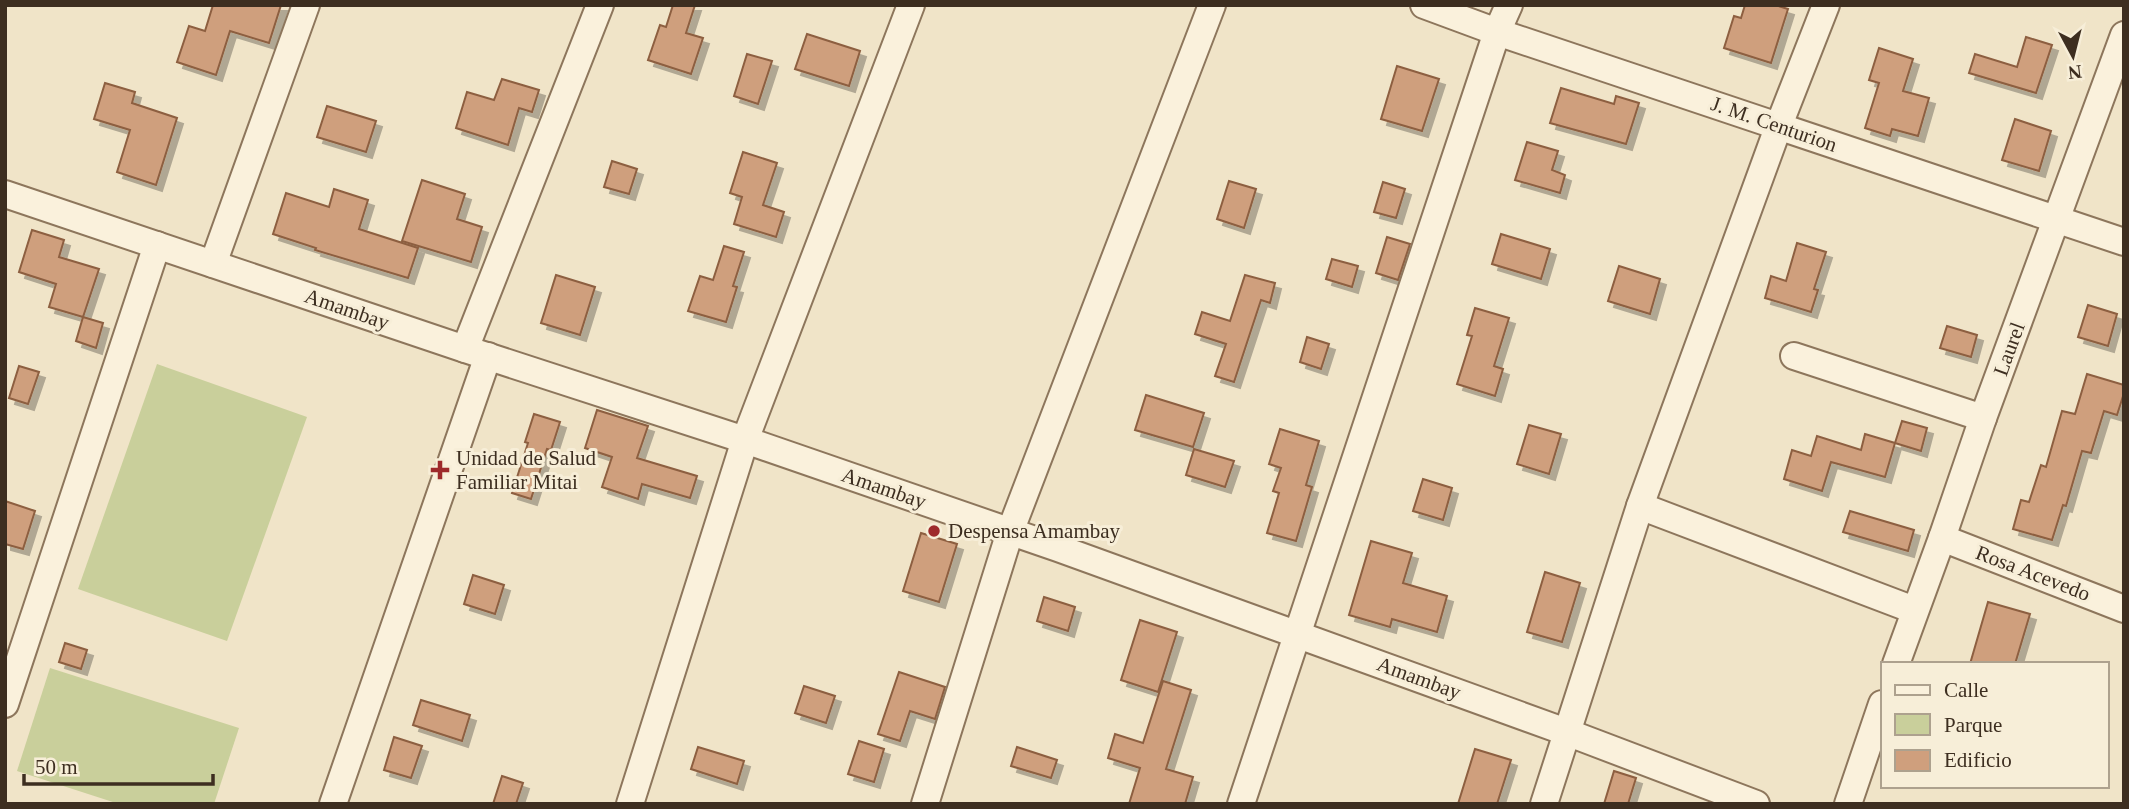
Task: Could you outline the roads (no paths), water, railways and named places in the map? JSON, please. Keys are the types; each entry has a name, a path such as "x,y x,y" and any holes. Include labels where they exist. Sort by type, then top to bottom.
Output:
{"street":[{"path":"213,264 306,5"},
{"path":"333,804 476,353 600,5"},
{"path":"631,804 745,440 911,5"},
{"path":"925,804 1010,532 1212,5"},
{"name":"J. M. Centurion","path":"1424,5 1497,32 2124,242"},
{"path":"1241,804 1508,5"},
{"path":"1544,804 1640,506 1779,125 1826,5"},
{"name":"Laurel","path":"1897,662 2124,35"},
{"name":"Amambay","path":"5,194 476,353 745,440 1010,532 1569,733 1756,804"},
{"path":"5,704 157,245"},
{"path":"1794,356 1983,418"},
{"path":"1640,506 1914,610"},
{"name":"Rosa Acevedo","path":"1942,538 2124,609"},
{"path":"1848,804 1881,707"}],"place":[{"name":"Unidad de Salud Familiar Mitai","path":"440,470"},
{"name":"Despensa Amambay","path":"934,531"}]}
